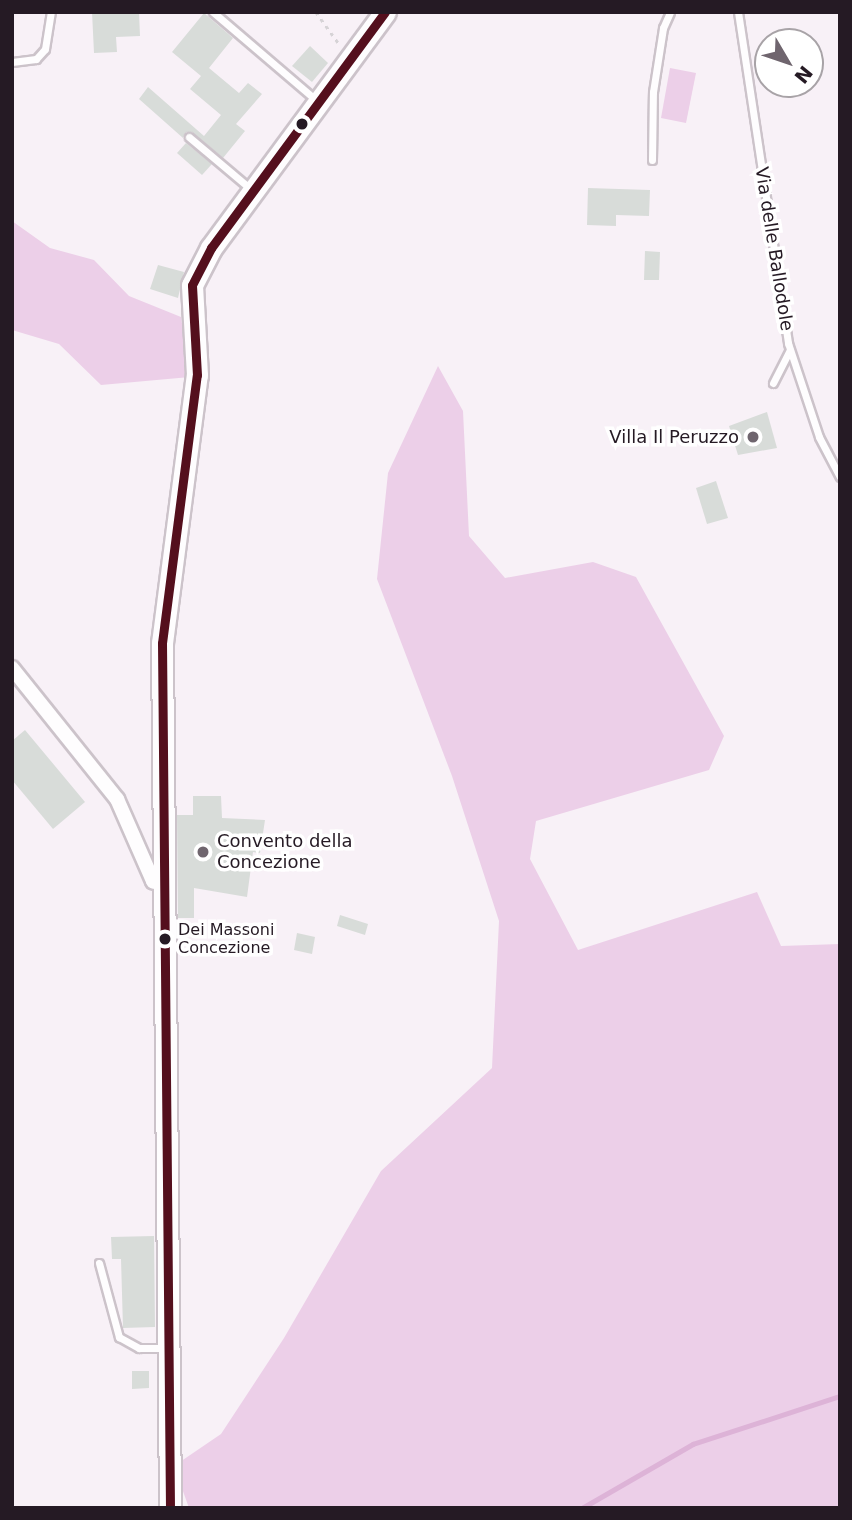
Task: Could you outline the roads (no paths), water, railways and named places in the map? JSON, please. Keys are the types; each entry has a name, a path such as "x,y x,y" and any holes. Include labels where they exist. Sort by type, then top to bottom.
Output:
{"street":[{"path":"170,1508 161,884 162,643 197,375 191,285 211,248 385,12"},
{"path":"12,668 117,799 153,881 161,884"}],"lane":[{"path":"12,61 36,60 45,49 51,12"},
{"path":"213,12 319,102"},
{"path":"652,160 653,92 663,28 670,12"},
{"name":"Via delle Ballodole","path":"738,12 790,350 819,437 840,477"},
{"path":"189,137 253,191"},
{"path":"773,383 790,350"},
{"path":"99,1263 116,1333 139,1348 167,1348"}],"waterway":[{"path":"582,1508 693,1444 840,1396"}],"place":[{"name":"Villa Il Peruzzo","path":"753,437"},
{"name":"Convento della Concezione","path":"203,852"},
{"name":"Dei Massoni Concezione","path":"165,939"}]}
